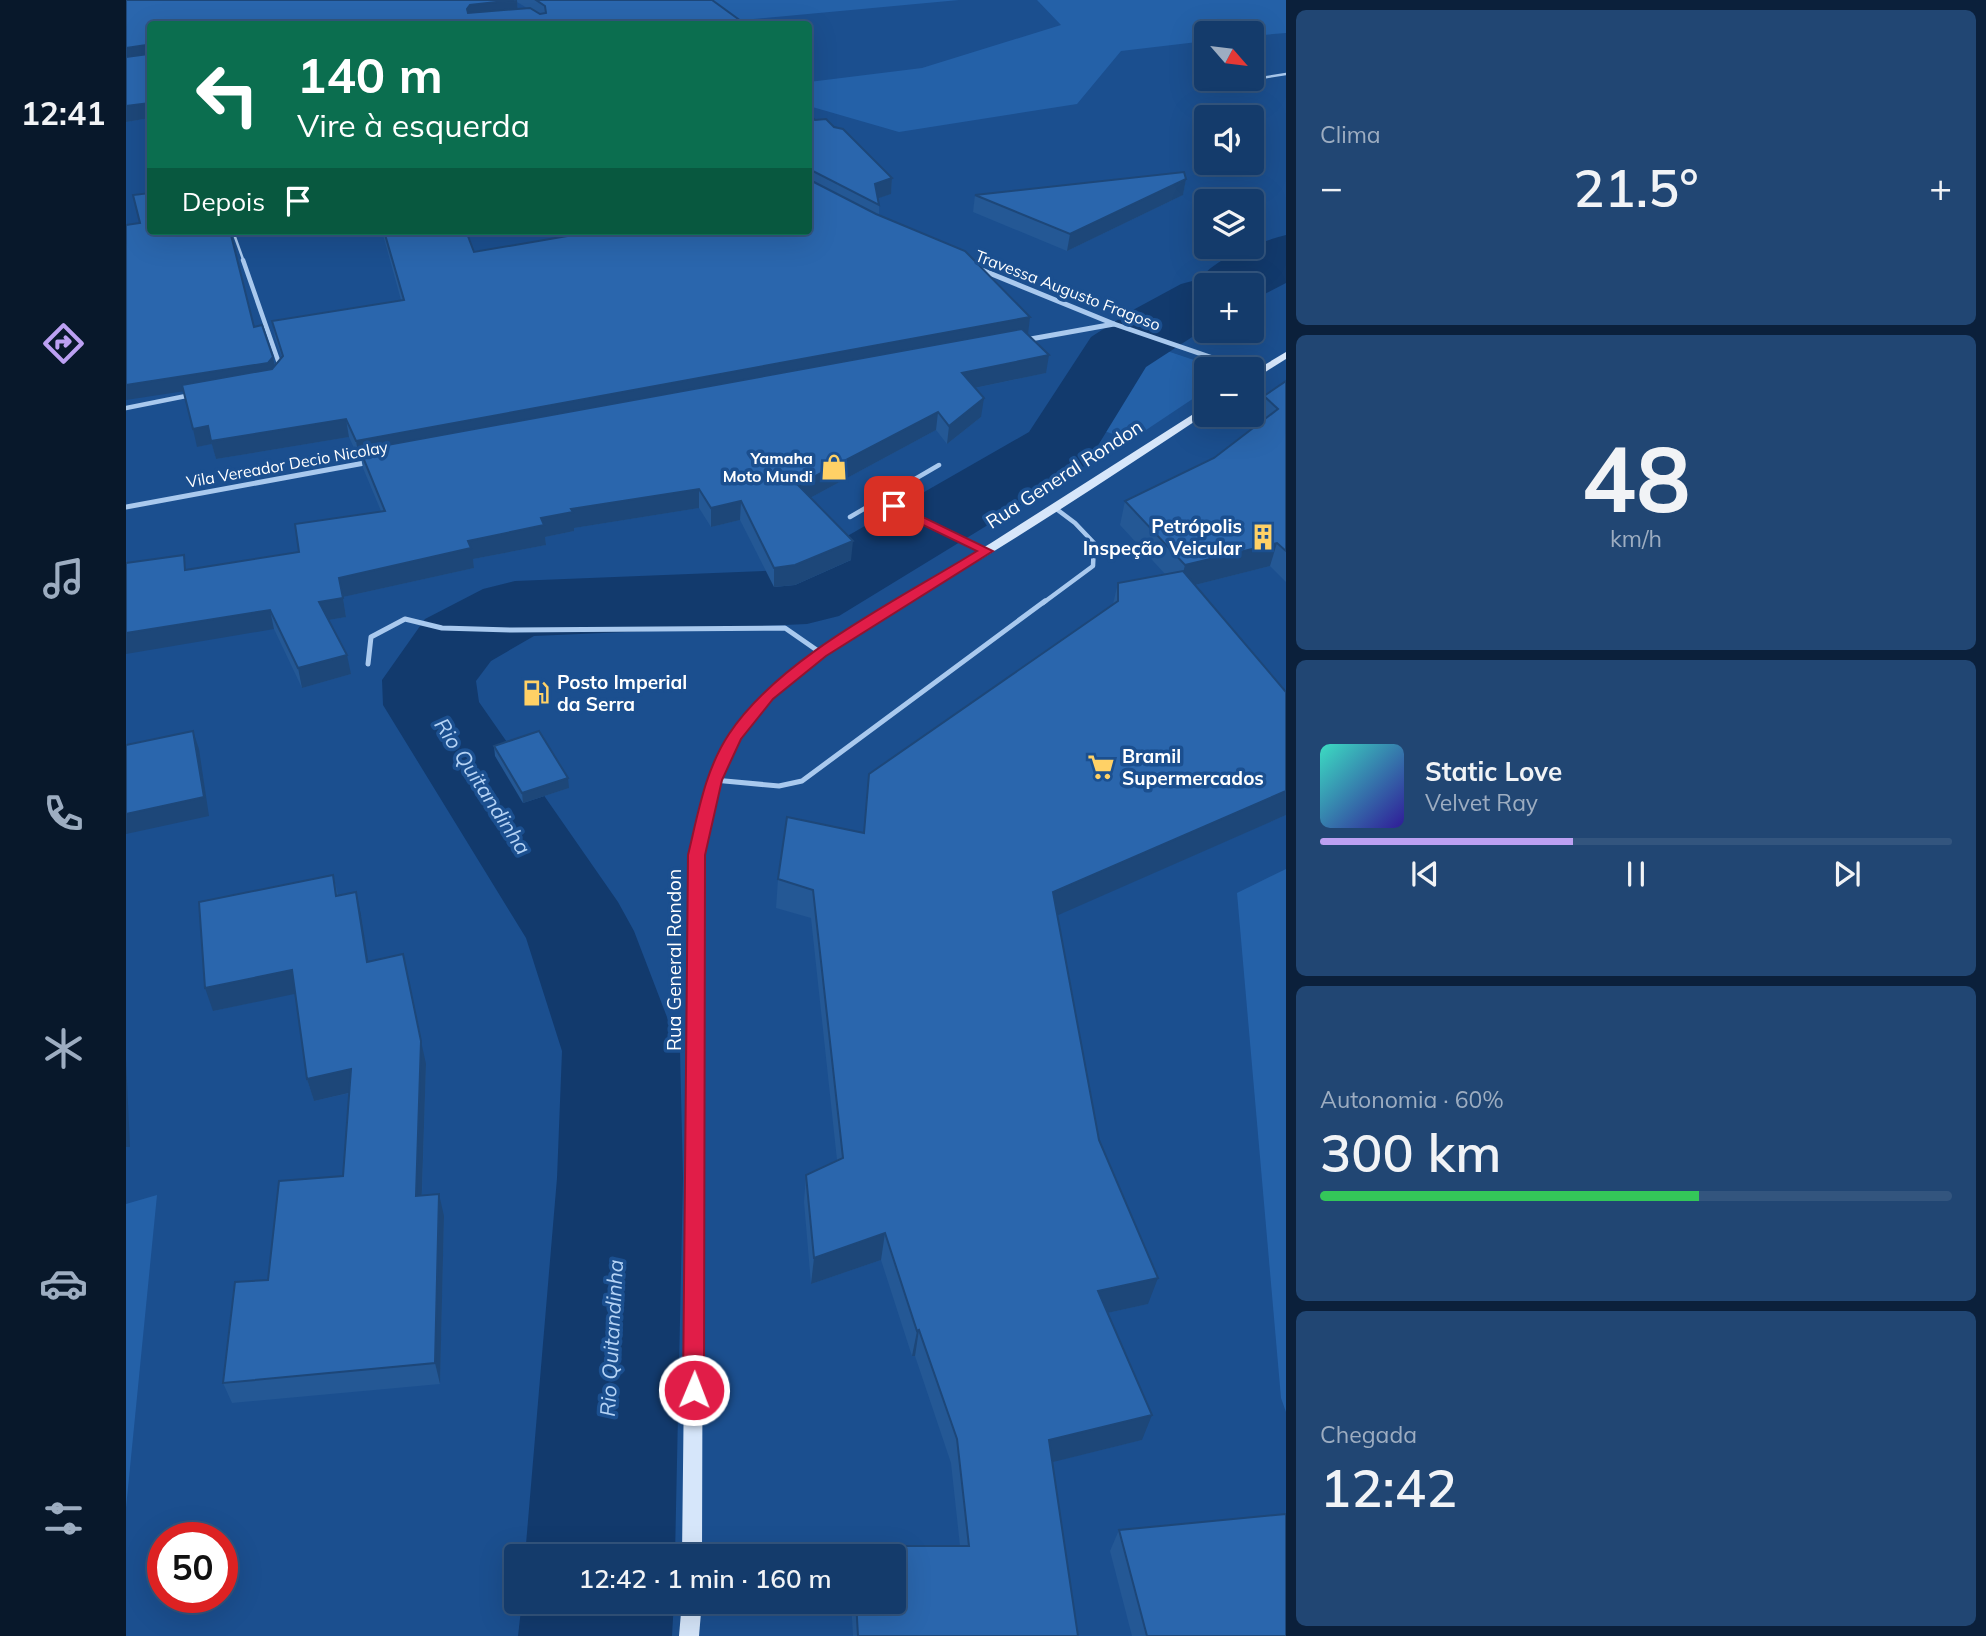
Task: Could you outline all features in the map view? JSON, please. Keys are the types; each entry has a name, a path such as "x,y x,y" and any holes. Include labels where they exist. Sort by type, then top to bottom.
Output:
{"main road":[{"path":"1264,368 1286,355"},
{"name":"Rua General Rondon","path":"692,1544 696,855 715,780 735,737 768,695 821,653 1054,508 1194,417"},
{"path":"689,1636 691,1614"}],"street":[{"name":"Travessa Augusto Fragoso","path":"965,263 1114,324 1214,357"},
{"path":"1018,342 1114,324"},
{"name":"Vila Vereador Decio Nicolay","path":"126,507 373,461"}],"lane":[{"path":"1264,78 1286,74"},
{"path":"235,237 282,373 279,378"},
{"path":"126,408 192,395"},
{"path":"850,517 939,465"},
{"path":"880,499 985,550"},
{"path":"715,780 779,786 802,781 1093,566 1094,544 1075,523 1054,508"},
{"path":"369,664 371,636 405,619 442,628 512,630 785,628 821,653"}],"shaded area":[{"path":"695,0 959,0 733,21 721,21"},
{"path":"1037,0 1286,0 1286,33 1264,35 1264,21 1194,21 1194,42 1121,51 1077,104 899,132 812,107 812,82 922,68 1061,25"},
{"path":"1161,349 1194,360 1194,398 1131,440 1104,431 1137,367"},
{"path":"1286,869 1286,1412 1281,1398 1237,893"},
{"path":"157,1195 126,1508 126,1204"}],"building":[{"path":"126,0 514,0 470,5 467,9 468,13 530,8 540,14 546,13 545,6 536,0 712,0 741,21 147,21 147,46 126,48"},
{"path":"147,54 147,103 126,106 126,57"},
{"path":"812,117 815,120 826,119 834,127 843,129 892,178 875,184 879,205 812,171"},
{"path":"1184,172 1186,179 1070,234 975,195"},
{"path":"812,181 876,214 965,251 1030,317 356,441 346,419 211,441 208,426 193,429 182,385 272,369 283,356 272,321 404,300 385,235 468,235 474,252 573,235 812,235"},
{"path":"147,193 147,235 231,235 254,327 262,325 273,357 268,363 126,385 126,225 140,223 133,195"},
{"path":"1022,329 1049,355 962,373 984,398 949,426 938,412 798,485 853,541 795,565 774,568 741,501 711,508 699,489 571,509 573,512 541,518 544,525 468,541 471,548 339,578 343,598 319,602 347,655 298,668 270,610 126,633 126,563 184,555 185,570 299,552 295,524 385,511 360,450"},
{"path":"1286,381 1286,551 1277,543 1185,565 1125,501 1214,458 1254,427 1264,427 1264,420 1278,409 1264,396"},
{"path":"1183,571 1286,692 1286,791 1053,892 1099,1140 1158,1278 1098,1291 1152,1415 1049,1440 1078,1636 858,1636 857,1614 906,1614 906,1546 969,1546 957,1439 919,1330 917,1331 885,1233 814,1258 806,1175 843,1158 813,890 778,879 787,817 864,833 869,774 1118,601 1118,583"},
{"path":"193,731 204,797 126,814 126,745"},
{"path":"539,731 568,778 522,793 494,746"},
{"path":"333,875 336,896 356,892 367,962 403,954 421,1041 416,1196 439,1194 435,1363 223,1383 235,1282 268,1280 279,1181 343,1176 351,1069 307,1079 292,970 205,988 199,902"},
{"path":"1286,1514 1286,1636 1147,1636 1119,1530"}],"waterway":[{"name":"Rio Quitandinha","path":"1253,273 1286,255"},
{"name":"Rio Quitandinha","path":"601,1544 620,1178 621,1051 579,931 431,705 429,680 458,640 515,609 807,597 1058,448 1117,353 1194,306"},
{"name":"Rio Quitandinha","path":"595,1636 597,1614"}],"place":[{"name":"Yamaha Moto Mundi","path":"834,467"},
{"name":"Petrópolis Inspeção Veicular","path":"1263,537"},
{"name":"Posto Imperial da Serra","path":"536,693"},
{"name":"Bramil Supermercados","path":"1101,767"}],"route":[{"path":"694,1390 696,855 715,780 735,737 768,695 821,653 986,551 894,506"}]}
